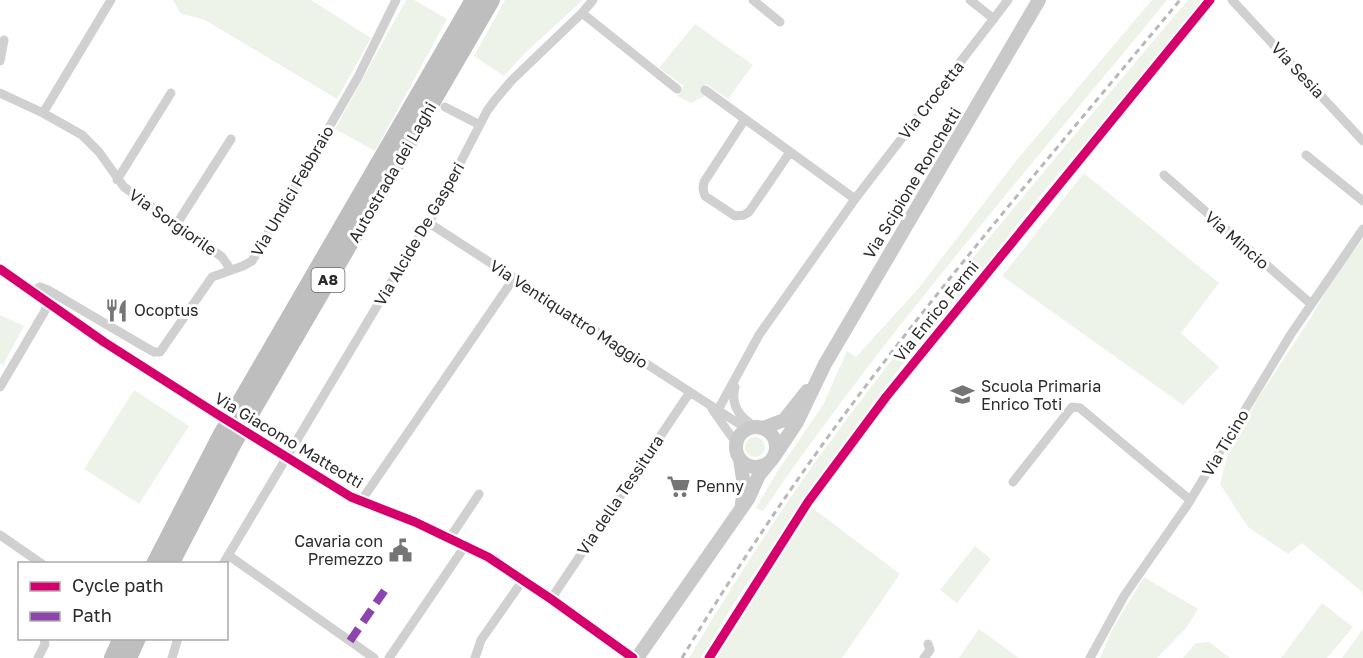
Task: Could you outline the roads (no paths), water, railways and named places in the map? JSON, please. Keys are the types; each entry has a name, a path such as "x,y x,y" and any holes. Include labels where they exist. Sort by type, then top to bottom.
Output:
{"highway":[{"name":"Autostrada dei Laghi","path":"156,562 221,436 474,0"},
{"name":"Autostrada dei Laghi","path":"171,562 233,443 491,0"},
{"path":"113,658 122,640"},
{"path":"128,658 136,640"}],"main road":[{"name":"Via Scipione Ronchetti","path":"755,428 784,420 814,383 1039,0"},
{"name":"Via Scipione Ronchetti","path":"635,658 751,495 759,475 773,458 804,410 814,383"},
{"path":"755,428 775,439 776,448 773,458 766,465 758,467 749,466 740,459 736,451 736,443 740,435 755,428"},
{"name":"Via Scipione Ronchetti","path":"738,511 744,491 740,459"}],"street":[{"path":"43,113 111,0"},
{"name":"Via Undici Febbraio","path":"32,291 40,287 48,290 154,352 160,352 212,277 252,261 357,77 396,0"},
{"name":"Via Alcide De Gasperi","path":"226,560 429,223 487,111 512,80 593,0"},
{"path":"753,0 780,22"},
{"path":"970,0 994,19"},
{"name":"Via Crocetta","path":"718,410 759,335 855,200 1008,0"},
{"name":"Via Enrico Fermi","path":"709,658 807,502 886,397 1210,0"},
{"name":"Via Sesia","path":"1232,0 1363,141"},
{"path":"582,13 677,89"},
{"path":"0,61 4,40"},
{"path":"705,90 855,200"},
{"name":"Via Sorgiorile","path":"0,93 43,113 87,140 99,152 124,187 222,257 231,270"},
{"path":"117,180 171,93"},
{"path":"445,107 480,125"},
{"path":"745,119 704,182 705,195 735,216 744,215 749,212 790,152"},
{"path":"176,225 231,139"},
{"path":"1306,155 1363,201"},
{"name":"Via Mincio","path":"1164,176 1311,304"},
{"name":"Via Ventiquattro Maggio","path":"429,223 709,405 755,428"},
{"name":"Via Ticino","path":"1090,658 1124,596 1190,500 1291,333 1363,229"},
{"name":"Via Giacomo Matteotti","path":"0,268 49,304 217,414 351,497 415,522 488,557 635,658"},
{"path":"361,501 514,278"},
{"path":"0,387 49,304"},
{"name":"Via Crocetta","path":"738,376 733,394 736,410 755,428"},
{"name":"Via della Tessitura","path":"551,599 690,392"},
{"name":"Via Ventiquattro Maggio","path":"709,405 736,443"},
{"path":"1013,482 1072,407 1080,408 1190,500"},
{"path":"449,539 479,494"},
{"path":"0,535 39,562"},
{"path":"389,658 465,546"},
{"path":"226,560 374,658"},
{"path":"475,658 481,640 523,580"},
{"path":"38,658 45,644 44,640"},
{"path":"172,658 178,640"},
{"path":"924,658 930,650 928,644"}],"railway":[{"path":"682,658 770,520 865,387 981,240 1180,0"}],"place":[{"name":"Ocoptus","path":"116,310"},
{"name":"Scuola Primaria Enrico Toti","path":"963,395"},
{"name":"Penny","path":"678,486"},
{"name":"Cavaria con Premezzo","path":"401,550"}]}
